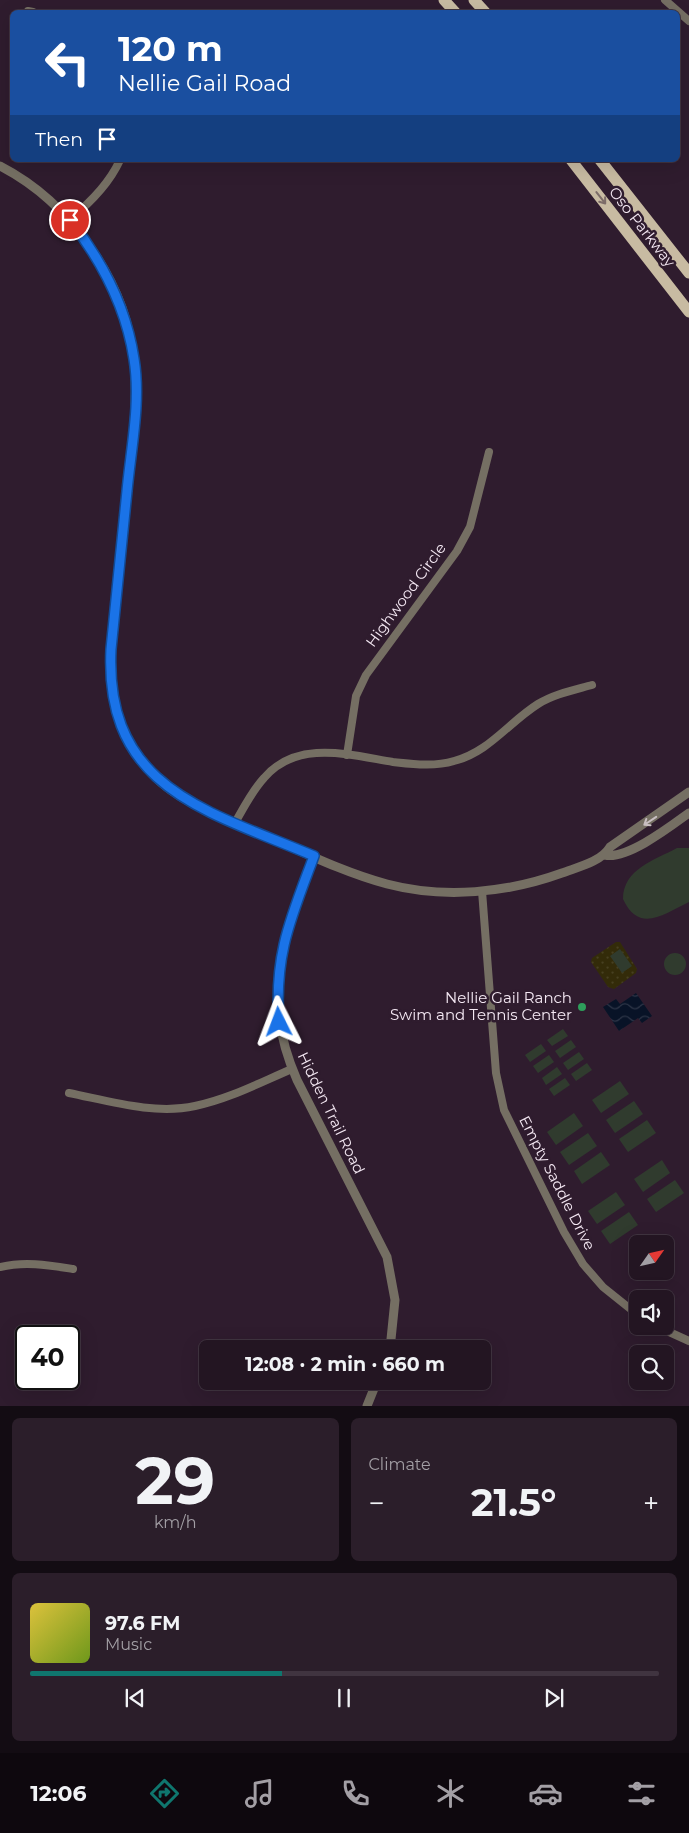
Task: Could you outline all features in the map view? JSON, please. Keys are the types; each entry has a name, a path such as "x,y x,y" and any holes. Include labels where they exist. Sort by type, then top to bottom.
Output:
{"main road":[{"path":"444,0 453,10"},
{"path":"474,0 483,10"},
{"name":"Oso Parkway","path":"573,162 689,312"},
{"name":"Oso Parkway","path":"602,162 689,274"}],"street":[{"path":"665,0 677,10"},
{"path":"70,220 104,187 114,174 119,162"},
{"path":"0,166 22,178 70,220 96,255 114,289 126,323 134,360 135,412 111,649 111,689 113,703 130,745 152,774 184,798 235,823 387,884 427,890 482,891 528,883 580,866 605,855 610,847 689,792"},
{"name":"Highwood Circle","path":"347,755 356,696 366,675 457,551 470,527 489,452"},
{"path":"235,823 265,775 294,758 312,752 328,751 407,764 452,762 470,756 488,745 539,703 561,693 592,685"},
{"path":"605,855 613,857 658,835 689,813"},
{"name":"Hidden Trail Road","path":"314,856 292,916 280,960 279,1022 292,1069 387,1257 396,1300 391,1340"},
{"name":"Empty Saddle Drive","path":"482,891 496,1074 504,1110 560,1224 583,1264 603,1287 629,1308"},
{"path":"70,1093 137,1106 171,1109 194,1107 292,1069"},
{"path":"0,1267 16,1263 40,1264 73,1270"},
{"path":"674,1334 689,1341"},
{"path":"366,1406 373,1390"}],"sand":[{"path":"616,942 620,942 637,969 636,973 614,989 608,987 591,962 592,958"}],"green space":[{"path":"677,848 689,848 689,902 661,916 644,918 637,916 629,910 623,899 624,889 628,880 642,867"},
{"path":"620,949 632,966 622,973 610,956"},
{"path":"675,953 683,956 686,964 683,972 675,975 667,972 664,964 667,956"},
{"path":"563,1029 568,1036 552,1046 547,1040"},
{"path":"571,1040 576,1047 560,1058 555,1051"},
{"path":"541,1044 546,1051 530,1062 525,1055"},
{"path":"579,1052 584,1059 568,1070 563,1063"},
{"path":"549,1055 554,1062 538,1073 533,1066"},
{"path":"587,1063 592,1070 576,1081 571,1074"},
{"path":"557,1067 562,1074 546,1085 542,1078"},
{"path":"565,1078 570,1085 554,1096 549,1089"},
{"path":"620,1081 629,1094 601,1113 592,1100"},
{"path":"634,1101 643,1114 615,1133 606,1120"},
{"path":"574,1113 583,1126 556,1145 547,1132"},
{"path":"647,1120 656,1133 628,1152 619,1139"},
{"path":"588,1133 597,1146 569,1165 560,1152"},
{"path":"601,1152 610,1165 582,1184 574,1171"},
{"path":"662,1160 670,1173 643,1192 634,1179"},
{"path":"675,1180 684,1193 656,1212 647,1199"},
{"path":"616,1192 625,1205 597,1224 588,1211"},
{"path":"629,1212 638,1225 610,1244 601,1231"}],"water":[{"path":"636,993 652,1016 642,1023 638,1018 619,1031 603,1007 616,999 620,1004"}],"place":[{"name":"Nellie Gail Ranch Swim and Tennis Center","path":"582,1007"}],"route":[{"path":"70,220 96,255 114,289 126,323 134,360 136,383 135,412 111,649 110,671 113,703 123,733 130,745 152,774 171,791 235,823 314,856 283,941 278,982 279,1022"}]}
